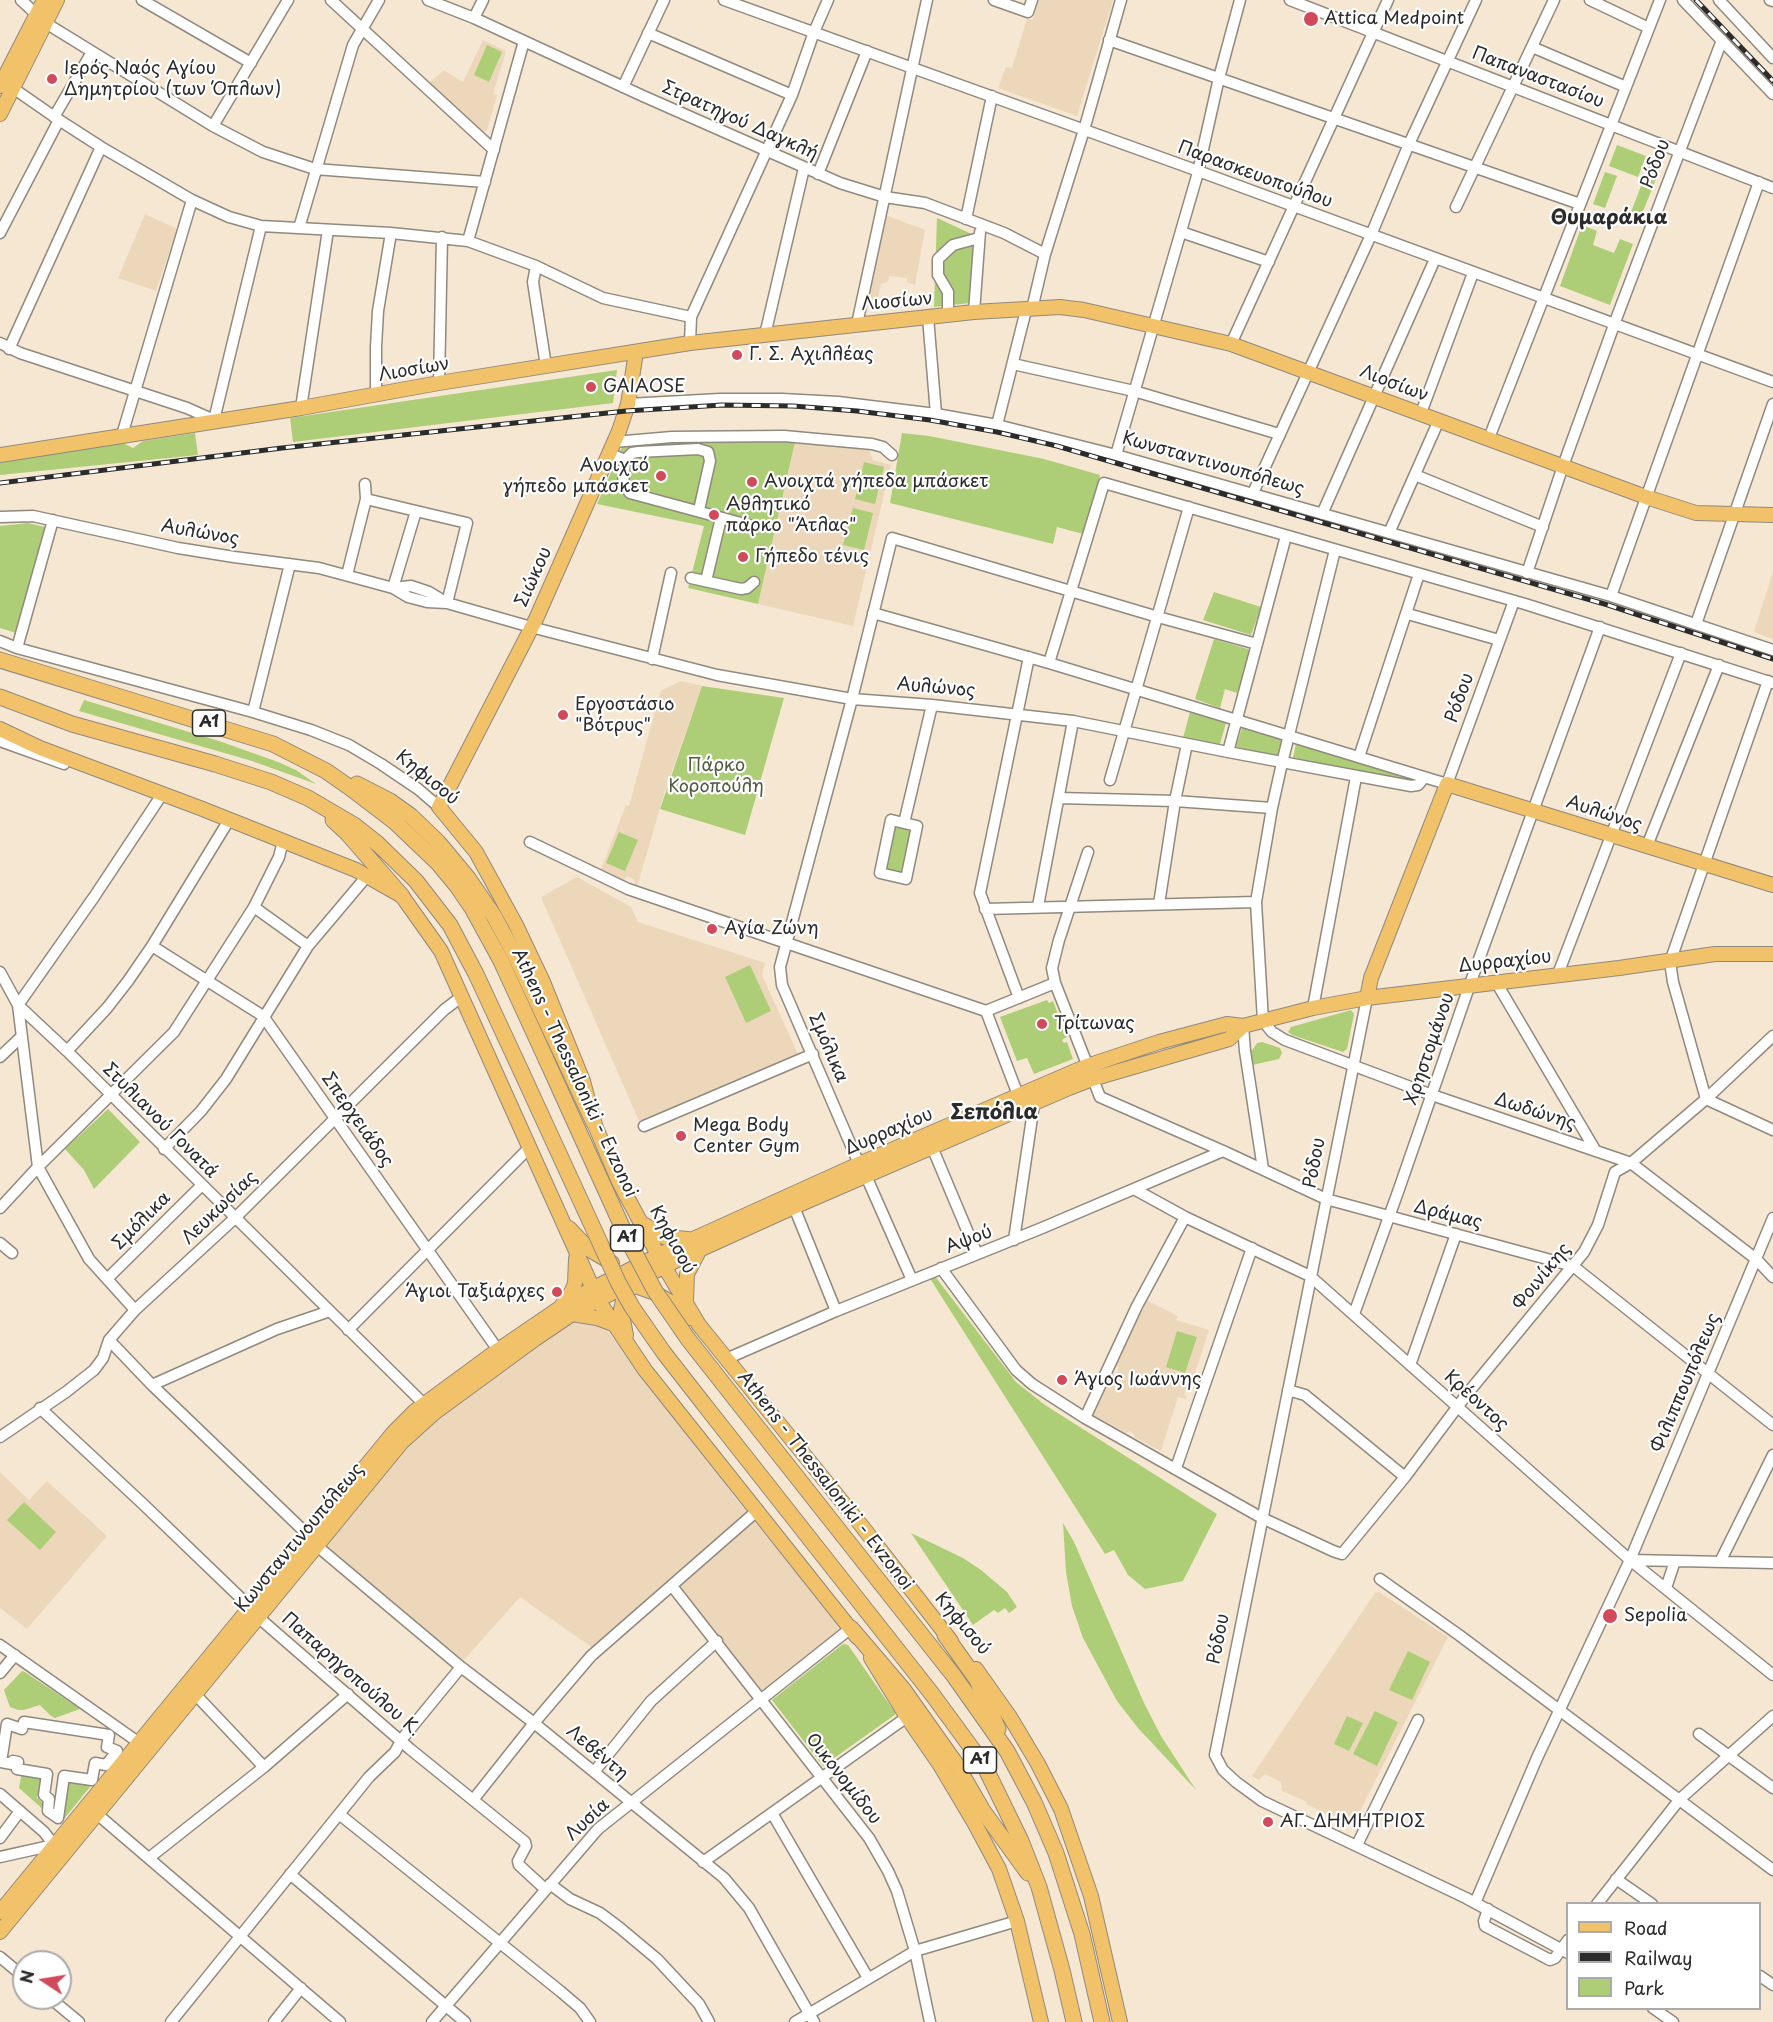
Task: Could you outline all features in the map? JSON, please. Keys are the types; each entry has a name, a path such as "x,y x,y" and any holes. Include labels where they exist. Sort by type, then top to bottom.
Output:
{"highway":[{"name":"Athens - Thessaloniki - Evzonoi","path":"0,660 266,742 303,758 326,771 395,822 438,863 457,886 472,908 501,961 629,1242 655,1291 688,1339 954,1676 1007,1751 1034,1802 1062,1871 1082,1934 1102,2022"},
{"name":"Α1","path":"0,697 72,724 288,788 333,811 378,844 416,881 434,903 450,925 476,974 605,1255 637,1315 664,1353 968,1741 984,1765 1021,1841 1039,1887 1074,2022"},
{"path":"326,771 373,792 411,816 438,842 468,878 494,916 516,957 594,1123"},
{"path":"308,798 347,833 402,896"},
{"path":"851,1628 903,1689 956,1764 982,1811 1039,1887"},
{"path":"945,1635 977,1680 1007,1751"}],"main road":[{"path":"40,18 44,0"},
{"path":"0,114 4,83 40,18 57,0"},
{"name":"Λιοσίων","path":"0,454 301,408 439,383 690,343 974,312 1073,308 1231,344 1646,497 1696,513 1734,516 1773,515"},
{"name":"Σιώκου","path":"439,807 531,627 611,447 628,404 636,352"},
{"path":"0,729 40,748 161,796 283,841 367,876 402,896 441,951 595,1294 637,1358 851,1628 940,1765 975,1824 999,1869 1017,1921 1041,2022"},
{"name":"Αυλώνος","path":"1447,784 1773,885"},
{"name":"Ρόδου","path":"1366,998 1371,978 1447,784"},
{"name":"Κηφισού","path":"439,807 476,852 516,925 543,982 583,1081 594,1123 625,1194 699,1325 861,1525 945,1635 981,1675 1038,1764 1061,1809 1091,1896 1120,2022"},
{"name":"Δυρραχίου","path":"697,1244 794,1207 862,1170 932,1147 1034,1104 1090,1073 1159,1042 1227,1024 1243,1026 1313,1008 1366,998 1670,962 1715,954 1773,954"},
{"name":"Δυρραχίου","path":"661,1261 862,1170 1018,1095 1090,1073"},
{"path":"625,1194 630,1232 631,1269 621,1310 622,1319 637,1358"},
{"path":"562,1219 590,1250 608,1261 631,1269"},
{"path":"642,1222 664,1237 697,1244 687,1274 686,1302"},
{"path":"576,1254 575,1283 566,1310 614,1324"},
{"path":"595,1294 631,1269 661,1261"},
{"path":"626,1287 661,1261"},
{"path":"595,1294 626,1287 646,1289 664,1297 699,1325"},
{"name":"Κωνσταντινουπόλεως","path":"0,1932 138,1742 254,1612 429,1409 498,1350 595,1294"},
{"name":"Κωνσταντινουπόλεως","path":"429,1409 566,1310"},
{"name":"Κωνσταντινουπόλεως","path":"0,1912 59,1848 97,1814 195,1694 254,1612"}],"street":[{"path":"21,0 40,18 92,52 213,126 263,152 315,169 485,183"},
{"path":"141,0 251,63"},
{"path":"213,126 288,0"},
{"path":"331,0 494,150"},
{"path":"299,228 352,45 378,0"},
{"name":"Στρατηγού Δαγκλή","path":"428,0 474,18 765,152 818,174 885,197 925,203 1004,233 1045,254"},
{"path":"474,18 483,0"},
{"path":"623,87 664,0"},
{"name":"Παρασκευοπούλου","path":"724,0 1773,382"},
{"path":"690,343 691,318 792,94 828,0"},
{"path":"858,324 927,0"},
{"path":"997,0 1028,12 1032,0"},
{"path":"997,425 1045,254 1084,130 1121,0"},
{"path":"1116,454 1198,172 1219,78 1240,0"},
{"name":"Παπαναστασίου","path":"1290,0 1312,4 1374,32 1773,188"},
{"path":"1231,344 1388,0"},
{"path":"1253,493 1476,0"},
{"path":"1456,207 1554,0"},
{"path":"1590,0 1649,28"},
{"path":"1489,438 1660,0"},
{"path":"1683,0 1773,94"},
{"path":"1726,2 1773,58"},
{"path":"648,33 792,94"},
{"path":"1109,40 1580,204"},
{"name":"Ρόδου","path":"1527,573 1614,324 1722,40"},
{"path":"468,241 524,41"},
{"path":"1532,47 1626,87"},
{"path":"818,174 867,51"},
{"path":"0,233 92,52"},
{"path":"4,83 101,147 192,200 229,217 261,226 391,233 468,241 536,266 603,298 691,318"},
{"path":"966,219 992,96"},
{"path":"101,147 5,346 187,408 214,420 261,226"},
{"path":"765,335 804,168"},
{"path":"1611,596 1759,182"},
{"path":"122,435 192,200"},
{"path":"974,312 980,225"},
{"path":"301,408 328,230"},
{"path":"1181,232 1269,262"},
{"path":"375,394 379,303 391,233"},
{"path":"439,383 442,237"},
{"path":"948,315 948,292 938,275 938,259 953,245 979,238"},
{"path":"1322,514 1435,259"},
{"path":"536,266 533,282 546,366"},
{"path":"1421,413 1473,273"},
{"path":"928,317 936,414"},
{"path":"1013,364 1134,391 1279,434"},
{"name":"Κωνσταντινουπόλεως","path":"628,404 720,399 838,402 936,414 997,425 1116,454 1611,596 1773,650"},
{"path":"1696,624 1773,404"},
{"path":"1389,533 1439,420"},
{"path":"611,447 672,437 784,436 872,444 883,447 892,455"},
{"path":"611,447 625,460"},
{"path":"699,510 710,461 708,452 698,449 638,452 625,460 623,484 630,493 752,526"},
{"path":"1415,476 1543,527"},
{"path":"1049,663 1104,483 1514,601 1770,682 1670,962 1672,982 1706,1099 1773,1130"},
{"path":"347,575 366,499 365,484"},
{"path":"366,499 467,523 447,603"},
{"path":"1110,780 1125,732 1134,690 1158,617 1189,507"},
{"path":"393,588 416,511"},
{"name":"Αυλώνος","path":"0,517 33,516 178,548 319,568 393,588 408,597 427,602 447,603 717,675 852,699 932,705 1073,721 1411,786 1418,785 1424,778"},
{"path":"706,581 721,518"},
{"path":"16,648 53,520"},
{"path":"1228,752 1286,536"},
{"name":"Σμόλικα","path":"912,1280 862,1170 780,976 780,967 852,699 892,538 1071,591"},
{"path":"1263,1021 1256,902 1282,763 1335,550"},
{"path":"253,712 290,564"},
{"path":"652,659 671,573"},
{"path":"1359,757 1408,614 1419,574"},
{"path":"691,578 741,589 751,586 753,582"},
{"path":"1071,591 1257,644"},
{"name":"Ρόδου","path":"1447,784 1514,601"},
{"name":"Αυλώνος","path":"873,613 1029,657 1447,784"},
{"path":"1408,614 1499,640"},
{"name":"Χρηστομάνου","path":"1354,1314 1400,1189 1470,984 1600,627"},
{"name":"Κηφισού","path":"0,640 16,648 253,712 311,730 349,745 418,789 439,807"},
{"path":"1558,974 1681,653"},
{"path":"1019,998 980,893 1029,657"},
{"path":"1647,846 1719,665"},
{"path":"904,823 932,705"},
{"path":"1038,906 1073,721"},
{"path":"0,741 161,796 88,906 18,1005 38,1167 89,1259 135,1310"},
{"path":"1160,904 1175,801 1187,744"},
{"path":"1313,1008 1356,777"},
{"path":"1059,798 1175,801 1272,808"},
{"path":"68,1051 107,1008 152,946 229,820"},
{"path":"891,820 904,823 917,826 906,879 879,873 891,820"},
{"path":"0,1208 38,1167 174,1032 254,907 279,857 283,841"},
{"path":"530,842 628,889 986,1011 1055,983 1052,968 1088,852"},
{"path":"164,1149 201,1111 226,1079 308,946 367,876"},
{"path":"985,909 1256,902"},
{"path":"254,907 308,946"},
{"name":"Σπερχειάδος","path":"152,946 263,1016 498,1350"},
{"name":"Στυλιανού Γονατά","path":"0,972 18,1005 68,1051 201,1186 429,1409"},
{"path":"1496,982 1594,1148"},
{"name":"Δράμας","path":"1055,983 1100,1097 1326,1199 1573,1266 1773,1425"},
{"name":"Λευκωσίας","path":"0,1437 94,1370 103,1358 109,1340 135,1310 235,1218 444,1010 461,997"},
{"name":"Ρόδου","path":"1357,1845 1262,1801 1223,1770 1215,1750 1366,998"},
{"path":"986,1011 1018,1095"},
{"name":"Δωδώνης","path":"1263,1021 1272,1032 1285,1040 1432,1095 1594,1148 1632,1163 1756,1259 1773,1277"},
{"path":"1243,1026 1263,1169"},
{"name":"Φοινίκης","path":"1262,1518 1342,1554 1584,1252 1598,1225 1615,1172 1632,1163 1706,1099 1773,1036"},
{"path":"2,1052 21,1037"},
{"path":"645,1125 813,1054"},
{"path":"1014,1240 1034,1104"},
{"path":"348,1330 530,1147"},
{"path":"932,1147 977,1254"},
{"name":"Αψού","path":"726,1359 836,1311 1014,1240 1223,1151"},
{"name":"Σμόλικα","path":"107,1279 201,1186"},
{"name":"Κρέοντος","path":"1134,1189 1185,1217 1310,1276 1630,1560 1773,1675"},
{"path":"794,1207 836,1311"},
{"path":"1085,1418 1137,1306 1185,1217"},
{"name":"Φιλιππουπόλεως","path":"1475,1903 1537,1758 1630,1560 1773,1218"},
{"path":"1410,1365 1456,1234"},
{"path":"0,1243 12,1253"},
{"path":"1176,1468 1252,1248"},
{"path":"941,1268 1016,1370 1032,1384 1085,1418 1262,1518"},
{"path":"152,1385 277,1329 330,1311"},
{"name":"Λεβέντη","path":"109,1340 152,1385 313,1541 462,1667 724,1878 748,1908 812,2018"},
{"path":"1288,1390 1305,1395 1405,1477"},
{"name":"Παπαρηγοπούλου Κ.","path":"40,1408 254,1612 402,1739 410,1749 525,1842 526,1846 518,1861 519,1865 548,1887 614,1923 657,1959 699,2004 709,2022"},
{"path":"1720,1562 1773,1455"},
{"path":"473,1800 591,1656 758,1510"},
{"path":"1630,1560 1773,1563"},
{"path":"1666,1588 1675,1561"},
{"path":"1380,1579 1459,1635 1773,1870"},
{"name":"Οικονομίδου","path":"672,1586 868,1838 897,1891 915,1951 930,2022"},
{"name":"Λυσία","path":"432,2022 598,1829 851,1628"},
{"path":"594,1772 651,1701 717,1641"},
{"path":"0,1645 138,1742"},
{"path":"0,1673 15,1655"},
{"path":"171,2022 369,1777 395,1752 402,1739 462,1667"},
{"path":"195,1694 264,1767"},
{"path":"150,1858 264,1767 348,1694"},
{"path":"1599,1902 1680,1799 1773,1716"},
{"path":"703,1862 907,1717"},
{"path":"1418,1720 1357,1845 1488,1909 1565,1947 1550,1960 1485,1926 1484,1921 1488,1909"},
{"path":"24,1722 109,1735 106,1747 117,1751 106,1765 95,1763 93,1780 64,1776 58,1818 48,1810 49,1799 44,1795 47,1774 17,1769 18,1761 13,1761 12,1764 1,1762 7,1724 22,1729 24,1722"},
{"path":"1699,1734 1773,1788"},
{"path":"0,1794 59,1848"},
{"path":"0,1838 20,1811"},
{"path":"772,1813 868,1978"},
{"path":"97,1814 340,2022"},
{"path":"339,1814 580,2008 590,2022"},
{"path":"0,1857 59,1848"},
{"path":"290,1874 465,2022"},
{"path":"1616,1880 1649,1902"},
{"path":"795,2022 812,2018 868,1978 915,1951 1017,1921"},
{"path":"0,1957 12,1967"},
{"path":"274,2022 301,1988"},
{"path":"64,2010 79,2022"},
{"path":"1656,2010 1673,2022"}],"shaded area":[{"path":"1039,0 1113,0 1077,116 998,88 1006,67 1012,68 1027,19 1033,20"},
{"path":"483,40 506,51 493,94 497,95 487,130 481,133 428,84 444,70 463,82"},
{"path":"145,214 177,229 156,291 118,278"},
{"path":"883,214 925,230 915,285 907,282 907,278 889,276 888,282 881,284 877,303 872,306 864,305"},
{"path":"795,442 868,447 873,460 891,465 853,626 758,604"},
{"path":"1773,571 1773,639 1754,632"},
{"path":"681,681 702,686 665,791 637,887 635,880 627,876 624,880 601,869 626,805 629,806 660,693"},
{"path":"577,877 631,907 638,922 765,963 762,975 798,1054 639,1121 541,897"},
{"path":"1146,1300 1178,1316 1176,1320 1209,1330 1192,1382 1188,1382 1184,1395 1187,1396 1186,1399 1178,1397 1161,1451 1134,1437 1135,1435 1129,1431 1127,1433 1093,1415 1112,1374 1116,1374 1119,1367 1115,1366"},
{"path":"582,1318 601,1324 607,1330 747,1513 842,1629 762,1694 676,1580 594,1649 520,1597 464,1660 322,1546 421,1432 568,1321"},
{"path":"0,1472 29,1500 47,1481 107,1536 27,1629 0,1608"},
{"path":"1379,1592 1448,1637 1352,1827 1282,1791 1281,1782 1265,1774 1259,1780 1252,1776 1375,1593"}],"green space":[{"path":"487,45 502,52 489,82 474,75"},
{"path":"1617,145 1646,156 1638,177 1609,166"},
{"path":"1652,158 1663,162 1639,221 1629,217"},
{"path":"1605,172 1617,176 1605,208 1593,204"},
{"path":"937,218 976,236 970,303 934,307"},
{"path":"1582,225 1597,231 1593,245 1614,253 1620,239 1633,244 1610,305 1560,286"},
{"path":"617,370 613,403 293,442 290,418"},
{"path":"195,433 198,455 0,475 0,463 121,442 133,448 143,441"},
{"path":"902,433 929,436 1044,459 1100,475 1083,534 1057,527 1053,544 890,503"},
{"name":"Αθλητικό πάρκο \"Άτλας\"","path":"758,440 795,442 758,604 688,588 704,526 597,504 623,445"},
{"path":"864,462 884,467 875,504 855,499"},
{"path":"853,508 873,513 864,550 843,545"},
{"path":"28,523 49,528 16,633 0,628 0,526"},
{"path":"1214,592 1261,607 1251,635 1203,620"},
{"path":"1214,639 1248,649 1250,653 1237,693 1225,689 1220,708 1195,699"},
{"name":"Πάρκο Κοροπούλη","path":"702,686 784,698 745,835 660,809"},
{"path":"84,700 222,742 278,762 296,770 316,784 252,761 79,711"},
{"path":"1190,712 1226,723 1220,744 1183,738"},
{"path":"1242,728 1283,738 1278,757 1236,747"},
{"path":"1296,744 1411,779 1359,774 1292,762"},
{"path":"894,827 912,831 903,873 885,869"},
{"path":"619,832 638,840 625,871 606,863"},
{"path":"750,965 771,1011 746,1023 725,977"},
{"path":"1047,1000 1049,1003 1053,1001 1067,1037 1062,1040 1064,1043 1067,1042 1073,1059 1034,1074 1027,1058 1017,1061 1000,1017"},
{"path":"1351,1010 1354,1014 1347,1049 1343,1052 1288,1032 1291,1027"},
{"path":"1262,1042 1280,1048 1282,1053 1279,1059 1252,1065 1251,1052 1257,1043"},
{"path":"108,1109 140,1142 94,1189 84,1170 65,1149"},
{"path":"934,1275 1016,1382 1045,1405 1217,1514 1183,1581 1145,1589 1128,1575 1114,1550 1105,1554 929,1277"},
{"path":"1177,1331 1197,1337 1185,1373 1166,1367"},
{"path":"24,1502 56,1532 40,1550 7,1520"},
{"path":"1063,1523 1074,1542 1144,1703 1161,1736 1196,1790 1138,1728 1117,1701 1083,1638 1072,1606 1066,1572"},
{"path":"911,1533 963,1558 981,1570 1007,1592 1017,1607 1009,1613 1005,1608 998,1613 994,1610 973,1625"},
{"path":"843,1644 848,1645 896,1714 823,1766 772,1700"},
{"path":"1408,1651 1430,1662 1412,1700 1389,1690"},
{"path":"22,1671 80,1709 55,1718 40,1705 24,1710 10,1707 4,1690"},
{"path":"1375,1711 1398,1722 1377,1766 1353,1754"},
{"path":"1347,1716 1363,1723 1349,1751 1334,1744"},
{"path":"22,1771 41,1775 37,1798 47,1806 46,1812 19,1788"},
{"path":"69,1778 94,1782 64,1819 59,1818"}],"railway":[{"path":"1696,0 1773,81"},
{"path":"0,483 282,448 626,411 722,405 793,406 857,411 930,420 1057,446 1608,605 1773,659"}],"place":[{"name":"Attica Medpoint","path":"1311,19"},
{"name":"Ιερός Ναός Αγίου Δημητρίου (των Όπλων)","path":"52,79"},
{"name":"Γ. Σ. Αχιλλέας","path":"737,355"},
{"name":"GAIAOSE","path":"591,387"},
{"name":"Ανοιχτό γήπεδο μπάσκετ","path":"661,476"},
{"name":"Ανοιχτά γήπεδα μπάσκετ","path":"752,482"},
{"name":"Αθλητικό πάρκο \"Άτλας\"","path":"714,515"},
{"name":"Γήπεδο τένις","path":"743,557"},
{"name":"Εργοστάσιο \"Βότρυς\"","path":"563,715"},
{"name":"Αγία Ζώνη","path":"712,929"},
{"name":"Τρίτωνας","path":"1042,1024"},
{"name":"Mega Body Center Gym","path":"681,1136"},
{"name":"Άγιοι Ταξιάρχες","path":"557,1292"},
{"name":"Άγιος Ιωάννης","path":"1062,1380"},
{"name":"Sepolia","path":"1610,1616"},
{"name":"ΑΓ. ΔΗΜΗΤΡΙΟΣ","path":"1268,1822"}],"district":[{"name":"Θυμαράκια","path":"1609,218"},
{"name":"Σεπόλια","path":"994,1113"}]}
